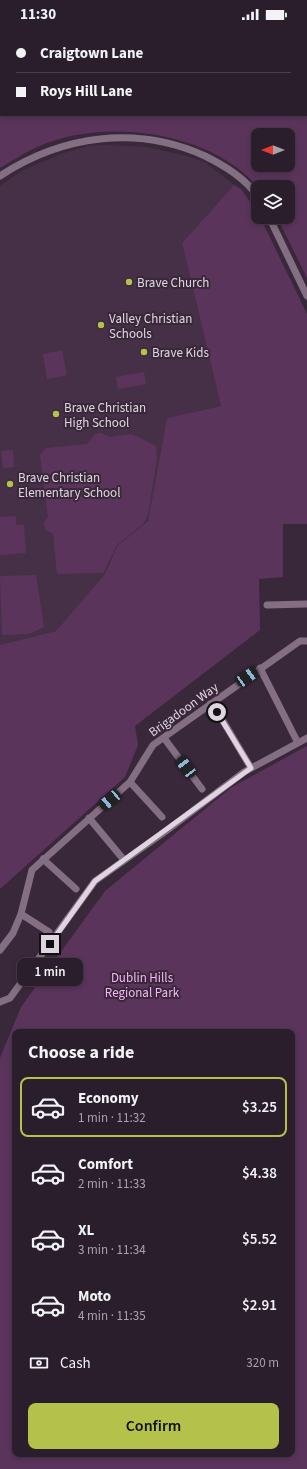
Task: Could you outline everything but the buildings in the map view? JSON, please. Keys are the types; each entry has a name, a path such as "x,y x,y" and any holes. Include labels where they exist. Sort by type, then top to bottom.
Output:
{"street":[{"path":"0,176 30,158 65,145 98,138 136,138 172,145 207,157 241,178 251,189"},
{"path":"272,224 307,296"},
{"path":"267,605 307,604"},
{"name":"Brigadoon Way","path":"0,950 13,933 21,914 32,870 43,858 130,782 153,745 260,668 300,641 307,640"},
{"path":"260,668 298,743"},
{"path":"210,704 223,721 251,768"},
{"path":"164,738 202,789"},
{"path":"0,1002 10,998 95,881 251,768 307,738"},
{"path":"130,782 162,817"},
{"path":"89,818 124,860"},
{"path":"43,858 76,889"},
{"path":"21,914 49,932"}],"shaded area":[{"name":"Valley Christian Schools","path":"106,145 147,147 187,156 206,163 234,185 182,243 221,406 167,418 148,521 117,546 105,574 56,631 0,645 0,186 23,170 61,154 88,146"}],"green space":[{"path":"0,116 307,116 307,278 280,224 295,224 295,180 251,181 237,168 213,153 185,142 155,135 124,132 93,133 64,138 37,147 0,168"},
{"path":"234,185 241,189 251,203 251,224 263,224 307,314 307,524 283,524 283,577 259,579 260,630 135,726 138,745 125,777 0,889 0,645 56,631 105,574 117,546 148,521 167,418 221,406 182,243"},
{"path":"62,350 67,375 47,379 43,354"},
{"path":"144,372 146,384 118,389 116,377"},
{"path":"101,433 110,437 132,434 156,446 157,458 148,515 143,524 117,545 103,573 57,574 53,534 45,529 44,523 48,517 40,455 46,448 87,444 95,434"},
{"path":"13,450 14,467 3,468 1,451"},
{"path":"16,516 16,525 24,525 26,553 0,555 0,517"},
{"path":"36,575 44,627 29,634 2,635 0,576"},
{"name":"Dublin Hills Regional Park","path":"307,746 307,1469 0,1469 0,1058 21,1007 105,891 232,787"}],"place":[{"name":"Brave Church","path":"129,282"},
{"name":"Valley Christian Schools","path":"101,325"},
{"name":"Brave Kids","path":"144,352"},
{"name":"Brave Christian High School","path":"56,414"},
{"name":"Brave Christian Elementary School","path":"10,484"}],"route":[{"path":"50,944 95,881 251,768 217,712"}]}
